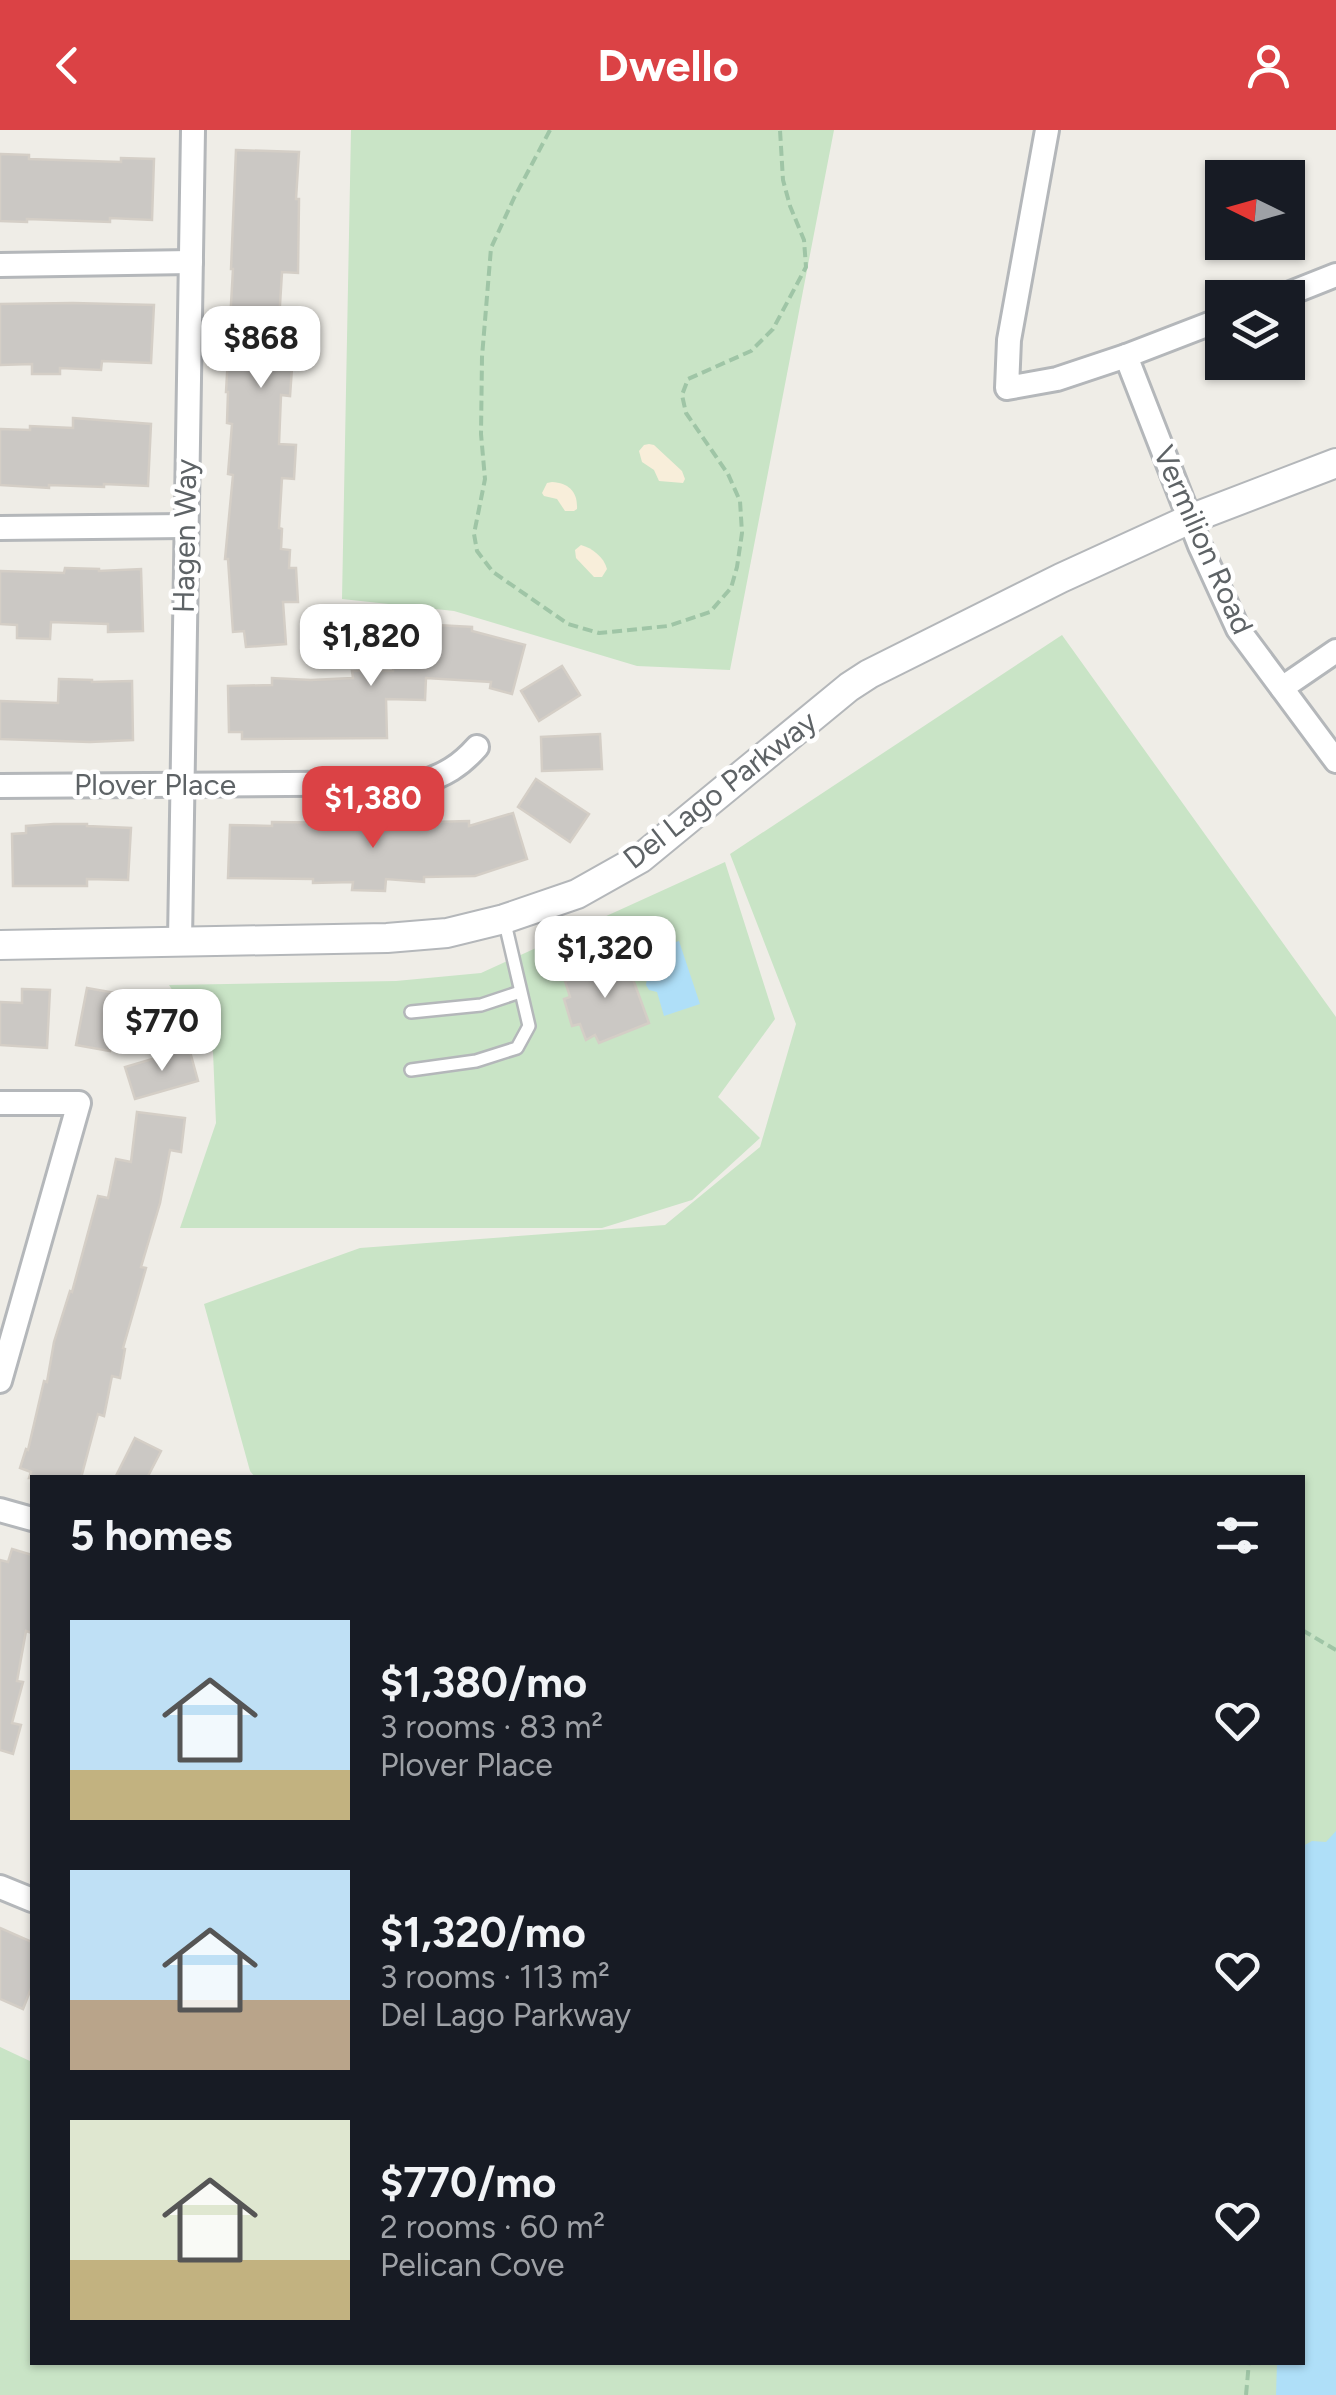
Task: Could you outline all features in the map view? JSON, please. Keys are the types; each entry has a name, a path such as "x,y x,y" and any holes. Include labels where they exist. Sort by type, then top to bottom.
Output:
{"street":[{"name":"Hagen Way","path":"180,941 193,130"},
{"path":"1047,130 1009,340 1006,388 1057,379 1205,326"},
{"path":"0,265 191,262"},
{"path":"1305,287 1336,275"},
{"name":"Vermilion Road","path":"1126,356 1238,630 1336,761"},
{"name":"Del Lago Parkway","path":"0,945 448,934 504,920 577,894 640,858 869,674 1060,578 1190,519 1336,463"},
{"path":"0,528 185,526"},
{"path":"1282,688 1336,651"},
{"name":"Plover Place","path":"0,786 420,783 448,774 478,747"},
{"path":"0,1104 78,1103 0,1381"},
{"path":"0,1510 30,1518"},
{"path":"0,1887 30,1899"}],"lane":[{"path":"410,1070 476,1061 518,1048 529,1026 504,920"},
{"path":"411,1012 481,1005 520,992"}],"path":[{"path":"550,130 491,248 482,357 480,434 484,478 474,534 477,551 493,572 568,624 599,634 668,626 710,612 730,588 742,533 740,501 728,474 686,413 682,395 688,379 751,351 773,329 806,267 804,240 783,180 780,130"},
{"path":"1305,1632 1336,1650"},
{"path":"1246,2395 1249,2365"}],"green space":[{"path":"351,130 834,130 730,670 637,666 454,611 342,599"},
{"path":"1062,635 1336,1017 1336,2395 0,2395 0,2047 30,2061 30,2365 1305,2365 1305,1475 253,1475 250,1471 204,1304 360,1248 665,1225 760,1147 796,1024 730,854"},
{"path":"725,862 775,1019 718,1097 760,1138 692,1200 602,1228 180,1228 216,1123 213,1052 169,985 396,981 481,973"}],"sand":[{"path":"649,444 682,471 683,483 659,481 654,470 642,462 639,451"},
{"path":"547,483 571,489 577,509 565,511 557,499 544,496"},
{"path":"581,545 603,561 607,569 602,577 594,577 576,558 575,550"}],"water":[{"path":"679,941 700,1004 664,1016 657,992 646,985 652,975 645,951"},
{"path":"1336,1831 1336,2395 1276,2395 1277,2365 1305,2365 1305,1845 1326,1842"}],"building":[{"path":"236,150 299,152 298,273 282,272 279,321 300,322 290,396 281,395 279,444 296,445 294,479 282,478 279,528 281,549 290,550 289,568 296,568 298,602 283,602 286,644 246,647 244,631 233,632 225,559 233,475 228,474 232,424 227,423 226,392"},
{"path":"0,154 29,155 29,159 121,162 121,158 154,159 152,220 0,221"},
{"path":"0,304 154,305 151,363 102,361 101,370 60,368 60,374 32,374 32,364 0,365"},
{"path":"73,418 151,424 148,486 0,485 0,429 73,428"},
{"path":"65,568 141,569 143,631 108,632 108,624 51,622 50,639 17,638 17,625 0,624 0,571 64,573"},
{"path":"437,625 472,627 472,631 525,645 512,694 490,688 491,682 426,678 425,700 386,699 387,738 242,739 242,732 229,732 228,686 272,685 272,678 353,678 352,671 393,671 394,640 436,641"},
{"path":"562,666 580,695 539,721 521,691"},
{"path":"59,679 132,681 133,740 0,739 0,701 58,703"},
{"path":"600,734 602,769 542,771 541,737"},
{"path":"536,779 589,814 570,842 518,807"},
{"path":"513,813 527,859 475,876 424,877 424,882 386,879 385,891 352,890 353,882 228,878 230,825 401,820 469,821 469,826"},
{"path":"26,826 131,828 128,880 87,879 87,886 13,886 12,834 26,833"},
{"path":"626,960 649,1023 599,1043 595,1035 586,1040 580,1024 572,1026 564,999 570,997 565,981 573,979 571,971 597,961 601,970"},
{"path":"87,988 121,994 110,1051 76,1045"},
{"path":"22,989 50,990 47,1048 0,1045 0,1002 22,1003"},
{"path":"189,1048 198,1081 135,1099 125,1067"},
{"path":"137,1112 185,1118 181,1152 170,1150 160,1203 141,1267 146,1268 123,1348 120,1378 112,1376 104,1416 98,1414 82,1475 30,1475 31,1472 20,1468 98,1196 108,1198 116,1159 131,1162"},
{"path":"135,1438 161,1451 149,1475 116,1475"},
{"path":"12,1549 30,1554 30,1632 26,1631 17,1681 23,1682 12,1723 21,1725 13,1754 0,1750 0,1560 8,1562"},
{"path":"0,1928 30,1941 30,1991 23,2009 0,1999"}]}
